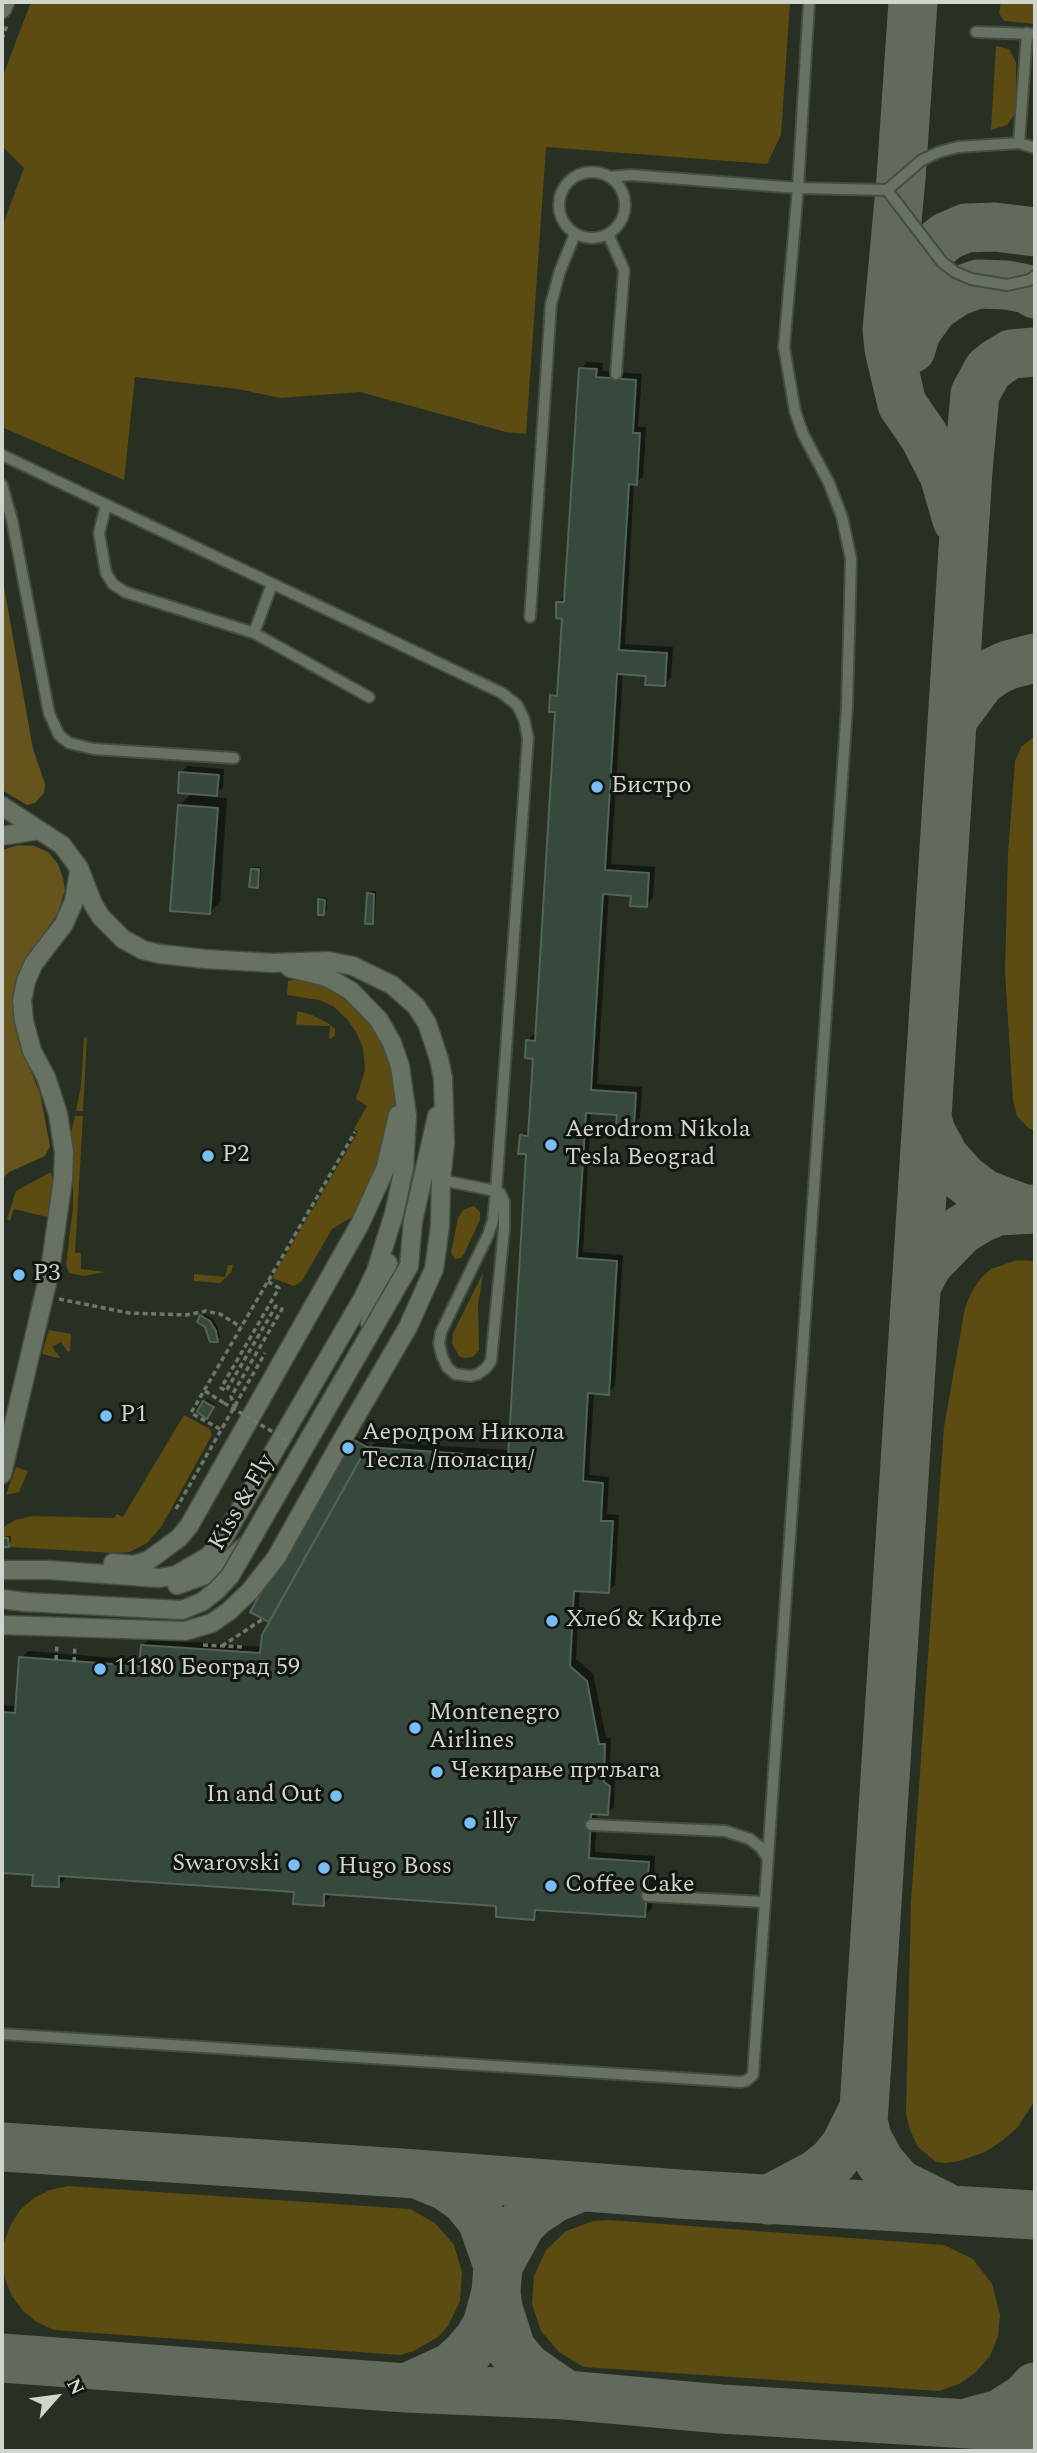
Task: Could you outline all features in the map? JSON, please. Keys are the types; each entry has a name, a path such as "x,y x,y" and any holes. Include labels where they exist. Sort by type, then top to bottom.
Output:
{"street":[{"path":"2,9 5,2"},
{"path":"2,806 62,845 79,868 101,917 123,939 143,950 205,959 273,963 328,961 353,966 392,985 416,1006 426,1023 439,1059 443,1078 444,1143 432,1179 425,1265 408,1327 276,1558 250,1591 212,1623 185,1631 2,1625"},
{"path":"2,836 39,830"},
{"path":"2,1474 44,1294 60,1212 64,1152 58,1114 46,1077 32,1051 24,1021 23,1001 26,981 34,963 64,924 74,901 79,868"},
{"path":"2,1570 49,1570 159,1578 176,1575 209,1556 223,1539 376,1271 400,1191 406,1148 407,1116 403,1080 392,1043 379,1020 351,990 327,977 273,963"},
{"path":"2,1562 15,1559 134,1565 149,1560 180,1538 360,1224 386,1167 403,1080"},
{"name":"Kiss & Fly","path":"24,1602 182,1610 202,1602 217,1590 230,1576 409,1266 412,1222 432,1179"},
{"path":"2,1575 154,1588 177,1585 205,1575 225,1564 244,1548 271,1515 345,1383 380,1296 388,1267 394,1214"},
{"path":"2,1599 24,1602"},
{"path":"2,1605 24,1602"}],"lane":[{"path":"2,2034 746,2081 755,2071 767,1857 846,720 851,559 842,517 829,482 803,434 795,411 784,347 798,188 809,2"},
{"path":"976,32 1031,34 1019,143"},
{"path":"609,177 631,175 798,188 887,190 922,160 958,146 1019,143 1035,148"},
{"path":"584,173 601,173 609,177 621,189 626,207 619,225 608,234 594,239 575,234 567,228 559,210 562,191 575,177 584,173"},
{"path":"887,190 942,262 955,272 971,279 1007,285 1030,280 1035,276"},
{"path":"530,617 551,304 560,271 575,234"},
{"path":"608,234 624,270 616,374"},
{"path":"2,455 502,694 517,705 524,719 528,738 496,1191 491,1228 441,1332 439,1343 447,1367 455,1374 471,1376 486,1368 491,1361 504,1229 504,1201 496,1191 432,1179"},
{"path":"2,485 12,520 49,713 59,735 69,743 94,750 234,758"},
{"path":"106,505 99,533 106,573 113,584 125,593 254,633 369,697"},
{"path":"254,633 272,584"},
{"path":"591,1825 725,1831 750,1839 767,1857"},
{"path":"647,1896 765,1902"}],"path":[{"path":"220,1429 191,1413 355,1132"},
{"path":"231,1396 282,1309 276,1306 226,1391 221,1388 279,1287 267,1281"},
{"path":"44,1294 129,1313 186,1315 206,1311 220,1314 241,1328"},
{"path":"205,1391 290,1443"},
{"path":"222,1646 263,1619"},
{"path":"56,1660 57,1644"},
{"path":"74,1661 75,1645"}],"shaded area":[{"path":"31,2 790,2 781,135 767,164 546,147 526,434 506,432 360,392 280,398 238,389 135,377 124,480 2,425 2,227 24,168 2,146 2,78"},
{"path":"1001,2 1035,2 1035,24 1004,21 999,13"},
{"path":"996,46 1009,49 1016,62 1016,112 1007,125 991,130"},
{"path":"2,576 33,749 45,784 44,793 35,803 27,805 2,790"},
{"path":"1035,736 1035,1131 1017,1116 1013,1100 1005,972 1008,853 1015,761 1021,747"},
{"path":"18,845 35,846 48,852 58,864 65,890 58,913 23,964 17,982 15,1026 40,1093 50,1146 45,1156 9,1172 2,1180 2,850"},
{"path":"306,980 318,984 364,1014 381,1040 392,1064 396,1103 387,1142 359,1213 332,1229 302,1281 294,1286 272,1278 358,1132 354,1129 367,1106 356,1099 365,1070 363,1048 356,1032 333,1006 319,1000 287,995 288,981"},
{"path":"297,1011 328,1023 335,1029 335,1036 329,1039 330,1026 296,1025"},
{"path":"84,1037 87,1038 83,1111 76,1111 81,1086"},
{"path":"75,1116 83,1116 75,1253 81,1253 81,1269 105,1272 84,1276 69,1273 66,1265 73,1208 70,1137"},
{"path":"49,1173 53,1179 48,1244 44,1244 47,1217 14,1209 10,1221 7,1219 16,1191"},
{"path":"474,1206 480,1212 480,1220 464,1254 455,1259 451,1253 458,1218 463,1210"},
{"path":"1017,1260 1035,1261 1035,2100 1018,2127 1002,2141 985,2152 946,2163 936,2162 918,2147 906,2114 911,1902 944,1427 965,1308 971,1293 991,1269"},
{"path":"228,1265 233,1265 231,1273 220,1283 194,1281 194,1274 225,1277"},
{"path":"483,1273 478,1305 479,1350 473,1357 463,1358 452,1343 453,1333"},
{"path":"49,1330 71,1334 70,1351 68,1352 61,1342 52,1347 60,1357 42,1354"},
{"path":"184,1415 210,1429 212,1435 161,1527 147,1543 130,1552 115,1553 9,1547 8,1538 2,1538 2,1528 15,1520 33,1516 114,1518 117,1514 123,1517"},
{"path":"16,1467 28,1471 19,1492 6,1495"},
{"path":"68,2186 410,2209 435,2223 454,2245 462,2272 460,2301 448,2326 438,2337 414,2351 400,2355 54,2330 23,2311 12,2296 2,2261 10,2226 20,2210 34,2198 50,2190"},
{"path":"610,2220 944,2245 973,2259 992,2284 1000,2315 998,2336 990,2356 976,2372 959,2384 939,2391 584,2367 559,2352 541,2331 532,2304 534,2276 546,2250 566,2231 593,2221"}],"building":[{"name":"Aerodrom Nikola Tesla Beograd","path":"579,368 597,369 596,377 636,380 633,433 640,433 637,485 629,484 619,650 667,653 665,686 645,685 646,676 617,674 605,870 649,873 647,907 630,906 631,896 603,894 591,1090 636,1093 634,1126 616,1125 617,1115 586,1113 577,1258 617,1261 609,1395 588,1393 583,1481 603,1483 601,1521 613,1521 609,1593 574,1591 570,1666 587,1681 599,1744 605,1744 604,1782 610,1786 608,1815 591,1814 589,1858 649,1862 645,1917 535,1910 534,1920 496,1917 496,1906 324,1894 324,1906 293,1904 294,1892 59,1876 59,1887 32,1886 33,1875 2,1873 2,1712 15,1713 19,1657 139,1666 141,1645 260,1653 262,1635 367,1447 508,1457 526,1154 518,1154 520,1135 528,1136 533,1059 525,1058 526,1040 535,1041 555,712 549,712 550,695 557,696 562,619 556,618 556,602 564,602"},
{"path":"179,772 219,775 217,796 178,793"},
{"path":"178,805 218,808 210,914 170,911"},
{"path":"251,869 259,869 258,888 249,887"},
{"path":"367,893 374,894 373,924 365,924"},
{"path":"318,899 325,900 324,915 318,915"},
{"path":"200,1315 210,1321 218,1342 210,1342 205,1327 197,1322"},
{"path":"203,1401 214,1407 207,1419 197,1412"},
{"path":"349,1437 367,1447 269,1622 250,1612"},
{"path":"2,1538 8,1538 9,1547 2,1547"}],"taxiway":[{"path":"913,2 887,330 902,404 924,436 944,475 957,520"},
{"path":"913,305 920,267 932,248 947,236 966,228 995,227 1035,232"},
{"path":"911,349 916,332 934,307 956,292 978,284 1007,285 1027,289 1035,294"},
{"path":"768,2200 817,2174 833,2161 845,2146 864,2108 975,394 988,370 998,362 1011,354 1035,352"},
{"path":"953,719 981,681 1008,665 1035,658"},
{"path":"927,1118 945,1158 963,1178 984,1194 1021,1208"},
{"path":"917,1285 928,1264 961,1230 998,1211 1035,1209"},
{"path":"864,2108 863,2120 867,2138 880,2162 899,2184 945,2207"},
{"path":"2,2147 679,2194 1035,2215"},
{"path":"424,2177 446,2186 465,2199 482,2220 498,2266 498,2308 511,2349 526,2367 566,2395"},
{"path":"498,2266 521,2224 533,2212 554,2198 581,2187"},
{"path":"406,2388 452,2367 465,2355 487,2325 496,2292"},
{"path":"2,2358 406,2388 566,2395 721,2409 1035,2428"},
{"path":"970,2422 1000,2414 1025,2398 1035,2387"}],"place":[{"name":"Бистро","path":"597,787"},
{"name":"Aerodrom Nikola Tesla Beograd","path":"551,1145"},
{"name":"P2","path":"208,1156"},
{"name":"P3","path":"19,1275"},
{"name":"P1","path":"106,1416"},
{"name":"Аеродром Никола Тесла /поласци/","path":"348,1448"},
{"name":"Хлеб & Кифле","path":"552,1621"},
{"name":"11180 Београд 59","path":"100,1669"},
{"name":"Montenegro Airlines","path":"415,1728"},
{"name":"Чекирање пртљага","path":"437,1772"},
{"name":"In and Out","path":"336,1796"},
{"name":"illy","path":"470,1823"},
{"name":"Swarovski","path":"294,1865"},
{"name":"Hugo Boss","path":"324,1868"},
{"name":"Coffee Cake","path":"551,1886"}]}
